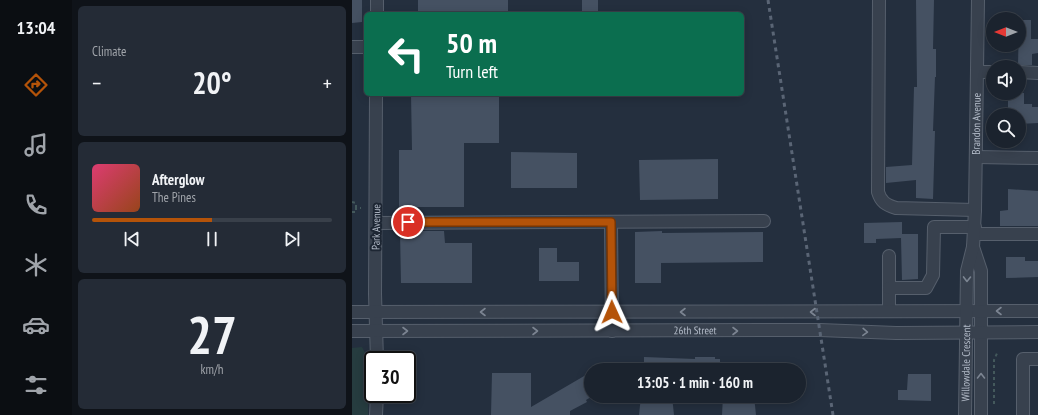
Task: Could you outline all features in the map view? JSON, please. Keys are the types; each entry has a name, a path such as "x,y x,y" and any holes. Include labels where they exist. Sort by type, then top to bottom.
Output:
{"street":[{"path":"377,0 377,12"},
{"path":"879,0 878,192 881,201 887,206 896,208 975,210"},
{"name":"Brandon Avenue","path":"967,311 968,271 973,248 977,157 978,0"},
{"path":"352,46 364,46"},
{"path":"978,72 986,72"},
{"path":"1026,72 1038,73"},
{"name":"Park Avenue","path":"376,96 375,312 377,351"},
{"path":"977,157 1038,158"},
{"path":"376,222 764,221"},
{"path":"611,222 612,331"},
{"path":"889,288 926,288 933,275 934,227 974,231 1038,234"},
{"name":"Brandon Avenue","path":"973,248 981,270 981,311"},
{"path":"889,256 889,311"},
{"name":"Willowdale Crescent","path":"965,415 967,311"},
{"name":"Willowdale Crescent","path":"981,311 981,415"},
{"name":"26th Street","path":"352,312 1038,311"},
{"path":"757,312 757,331"},
{"name":"26th Street","path":"352,331 820,330 966,334 1038,332"},
{"path":"1023,415 1023,359 1038,360"},
{"path":"376,415 377,403"}],"path":[{"path":"352,202 356,203 356,212 352,212"},
{"path":"356,208 361,208"},
{"path":"994,407 994,360 998,351"}],"green space":[{"path":"362,347 364,351 364,403 368,403 368,415 352,415 352,348"}],"building":[{"path":"352,0 362,0 362,22 352,23"},
{"path":"418,0 508,0 508,12 418,12"},
{"path":"582,0 598,0 598,12 582,12"},
{"path":"916,0 934,0 933,49 936,49 936,77 933,131 935,131 933,199 916,198 916,180 886,183 886,167 912,165 914,87 917,87"},
{"path":"1026,20 1031,20 1031,39 1038,39 1038,53 1032,54 1032,65 1026,65 1026,60 1018,60 1018,52 1026,52"},
{"path":"411,96 499,96 499,143 464,143 464,207 399,207 399,150 412,150"},
{"path":"1008,100 1024,100 1024,104 1032,104 1032,107 1038,107 1038,123 1026,124 1026,108 1008,108"},
{"path":"511,152 577,153 577,188 511,188"},
{"path":"718,159 718,199 640,200 639,160"},
{"path":"1008,189 1038,191 1038,226 1000,226 1000,211 1008,210"},
{"path":"902,222 902,234 918,234 918,279 902,280 901,238 876,239 876,243 864,243 864,223"},
{"path":"400,231 444,231 445,243 472,243 472,283 401,283"},
{"path":"662,231 662,233 763,232 763,262 661,263 661,283 635,283 635,232"},
{"path":"539,248 557,248 557,262 579,262 579,281 539,281"},
{"path":"1006,257 1025,257 1025,261 1038,261 1038,277 1006,278"},
{"path":"644,357 695,359 695,357 715,357 715,359 720,359 720,363 644,363"},
{"path":"492,373 531,373 531,407 584,376 585,403 570,411 570,415 491,415"},
{"path":"908,374 931,374 931,401 898,400 898,390 907,390"},
{"path":"640,403 673,403 674,415 639,415"},
{"path":"723,403 755,403 756,415 722,415"}],"railway":[{"path":"768,0 833,415"}],"route":[{"path":"408,222 611,222 612,312"}]}
